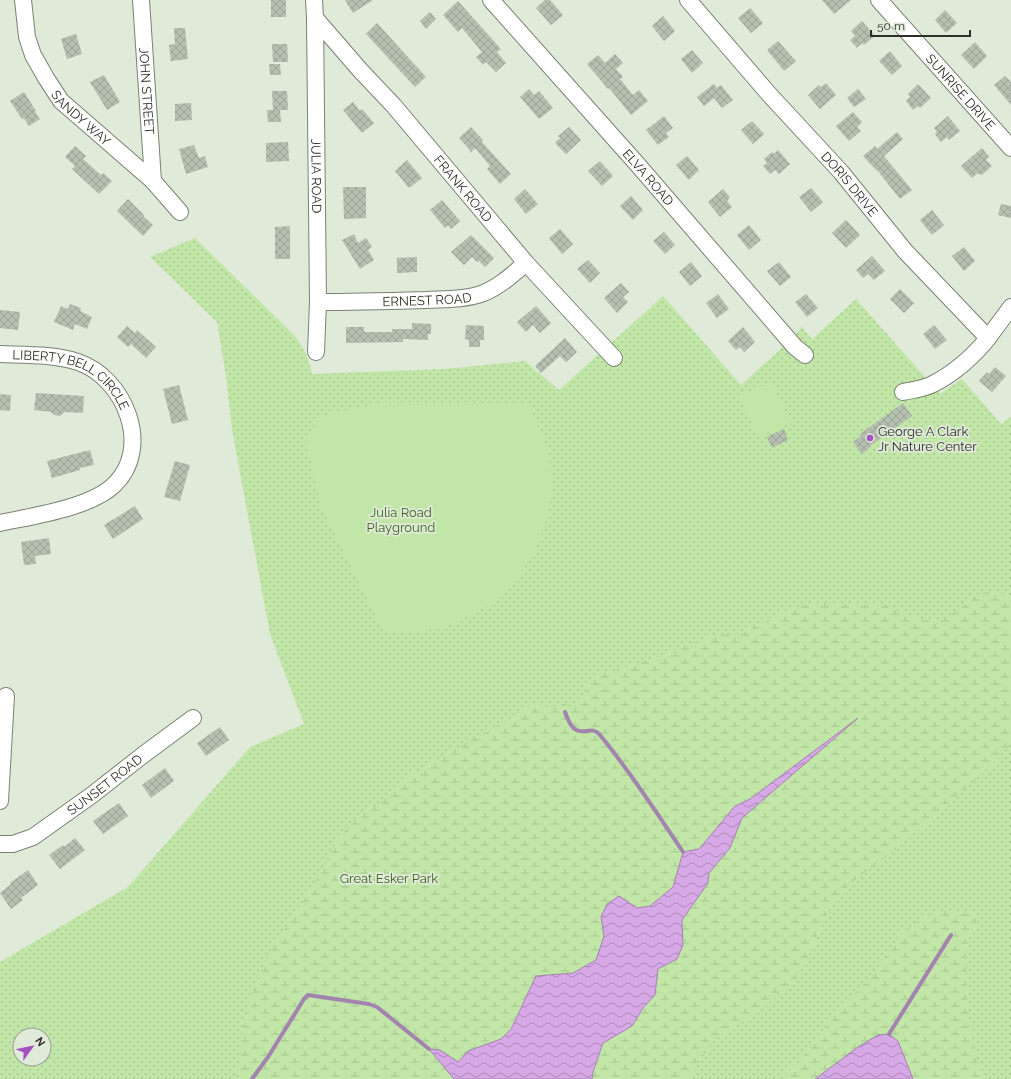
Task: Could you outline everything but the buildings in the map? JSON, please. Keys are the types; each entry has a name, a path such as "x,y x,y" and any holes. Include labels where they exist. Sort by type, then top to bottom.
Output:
{"street":[{"name":"SANDY WAY","path":"23,0 27,37 33,55 61,101 154,181 180,212"},
{"name":"JOHN STREET","path":"141,0 154,181"},
{"name":"JULIA ROAD","path":"314,0 318,302 316,352"},
{"name":"ELVA ROAD","path":"491,0 638,165 795,347 805,355"},
{"name":"DORIS DRIVE","path":"688,0 768,93 841,172 905,251 988,338"},
{"name":"SUNRISE DRIVE","path":"879,0 1011,148"},
{"name":"FRANK ROAD","path":"315,18 360,70 394,106 526,263 614,358"},
{"name":"ERNEST ROAD","path":"318,302 465,298 482,294 493,288 508,279 526,263"},
{"path":"903,392 931,385 970,359 978,351 1011,307"},
{"name":"LIBERTY BELL CIRCLE","path":"0,354 64,358 94,369 113,387 124,404 130,421 133,440 131,459 124,474 114,486 98,497 66,508 0,523"},
{"path":"0,801 6,696"},
{"name":"SUNSET ROAD","path":"6,844 32,837 193,718"}],"green space":[{"name":"Great Esker Park","path":"195,238 294,335 306,353 312,374 444,369 525,361 559,390 663,296 741,385 785,345 802,327 812,339 856,299 940,394 962,379 1001,424 1011,417 1011,1079 913,1079 909,1067 858,1047 815,1079 592,1079 632,1025 658,969 742,818 851,723 735,806 699,849 458,1062 454,1079 0,1079 0,962 128,887 250,747 304,724 270,634 232,430 226,377 217,322 150,257"},
{"path":"772,381 791,423 758,438 739,396"},
{"name":"Julia Road Playground","path":"385,402 527,403 540,429 546,447 551,475 551,498 547,520 539,541 528,562 514,581 498,597 480,611 460,621 441,627 403,633 383,632 321,508 306,441 321,416"},
{"path":"991,591 1001,592 1011,597 1011,744 989,768 941,810 894,851 851,883 844,890 828,911 812,949 795,981 780,992 762,1010 734,1026 711,1044 689,1079 592,1079 603,1043 632,1025 643,1008 655,994 658,969 683,945 682,920 708,884 709,873 730,848 742,818 851,723 750,799 735,806 699,849 683,852 673,887 650,906 637,908 619,896 601,917 604,936 596,960 573,973 536,976 510,1029 501,1040 468,1051 458,1062 440,1050 429,1050 454,1079 236,1079 244,1020 254,989 267,957 317,879 336,842 360,813 375,806 405,780 427,764 506,721 530,704 552,708 562,703 572,707 576,705 582,697 590,680 598,673 619,669 648,660 691,643 717,635 740,634 778,615 801,606 825,603 888,606 921,620 936,621 951,614 980,594"},
{"path":"942,910 969,910 977,914 975,927 967,946 966,975 972,1035 980,1069 985,1079 913,1079 909,1067 878,1035 858,1047 815,1079 781,1079 805,1054 830,1020 850,997 868,981 905,929 934,912"}],"water":[{"path":"858,718 742,818 730,848 709,873 708,883 682,920 683,945 677,959 658,969 655,995 643,1008 632,1026 603,1043 592,1079 454,1079 429,1049 440,1050 458,1062 468,1051 501,1039 511,1029 536,976 573,973 596,960 604,936 601,917 607,904 619,896 637,908 650,906 673,887 683,852 699,849 735,806 750,799"},
{"path":"889,1034 898,1041 913,1079 815,1079 858,1047 878,1035"}],"waterway":[{"path":"565,712 569,722 578,731 592,730 596,731 600,735 632,777 683,852"},
{"path":"889,1034 951,935"},
{"path":"252,1079 308,995 369,1004 377,1007 429,1049"}],"place":[{"name":"George A Clark Jr Nature Center","path":"870,438"}]}
